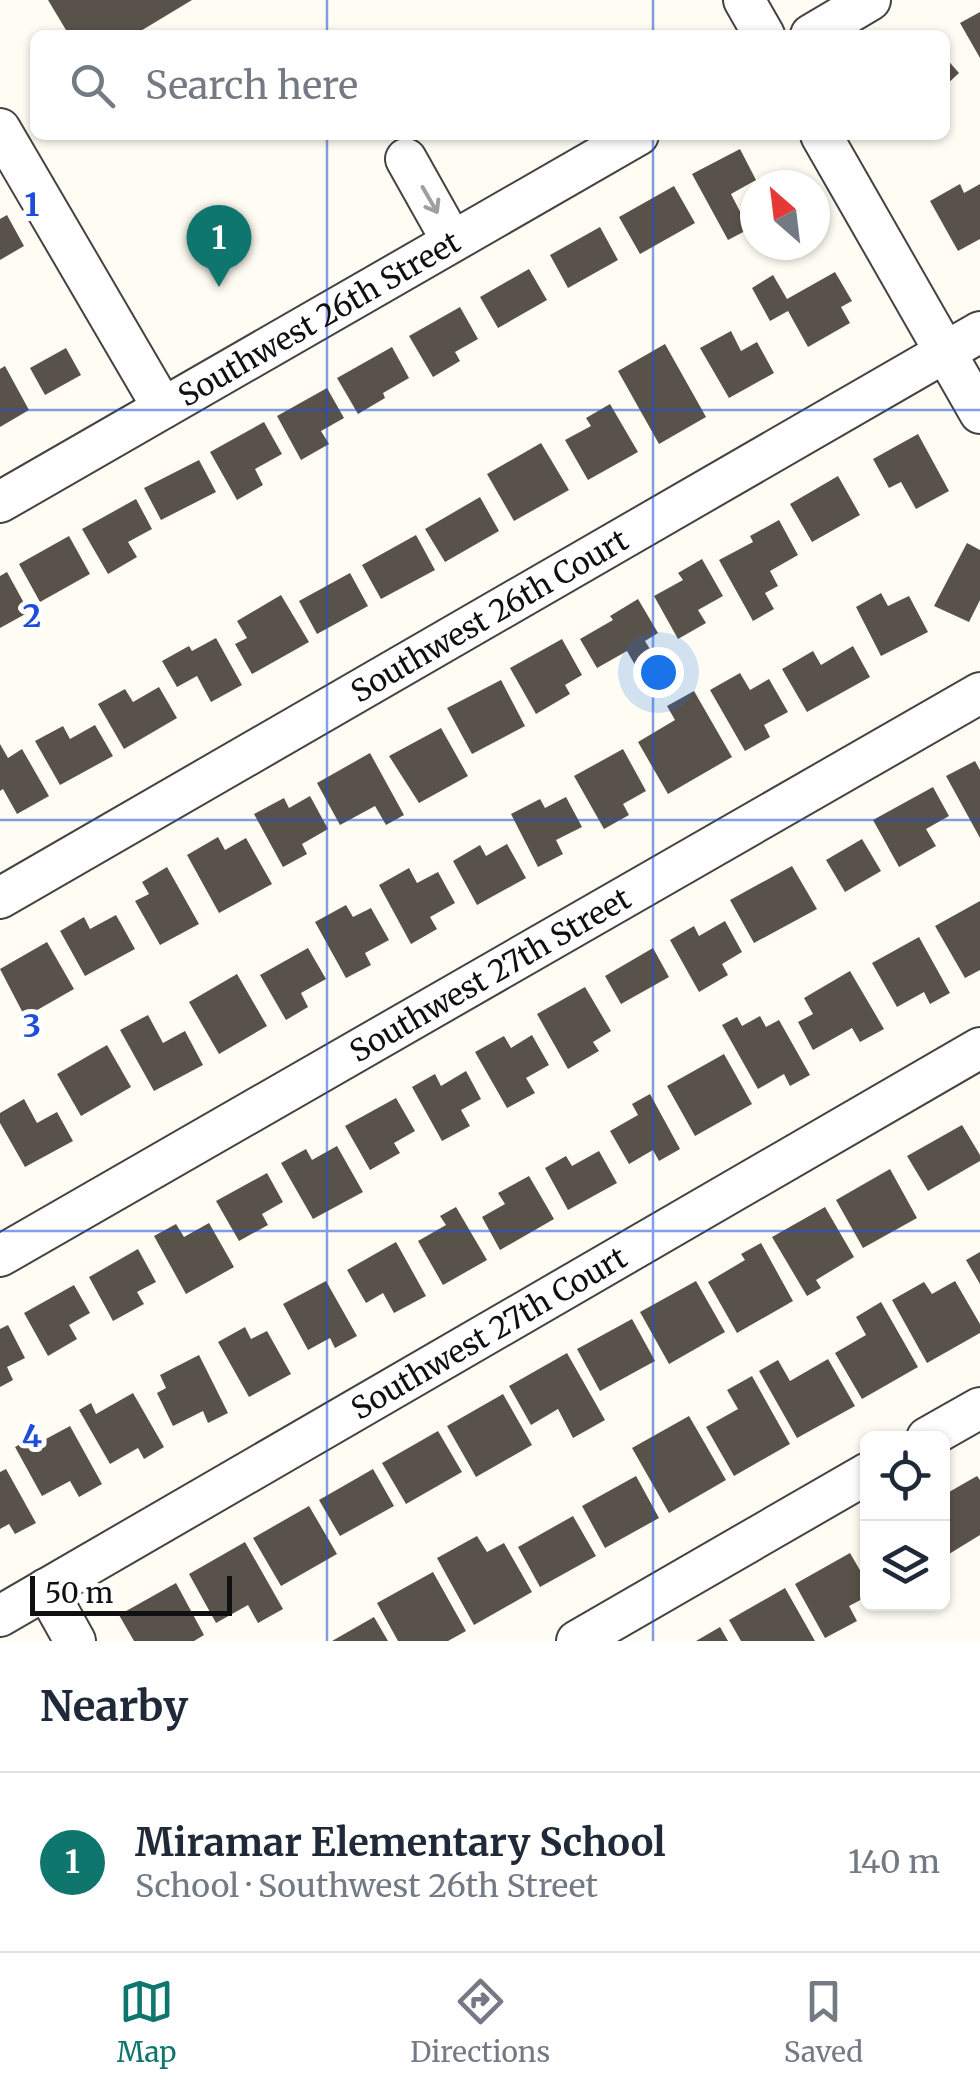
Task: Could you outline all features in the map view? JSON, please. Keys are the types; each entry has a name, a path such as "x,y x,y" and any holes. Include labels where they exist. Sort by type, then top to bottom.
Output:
{"street":[{"path":"744,0 761,30"},
{"path":"819,30 870,0"},
{"name":"Southwest 26th Street","path":"0,502 629,140"},
{"path":"824,140 980,413"},
{"path":"3,142 162,408"},
{"path":"406,159 452,242"},
{"name":"Southwest 26th Court","path":"0,898 980,332"},
{"name":"Southwest 27th Street","path":"0,1256 980,692"},
{"name":"Southwest 27th Court","path":"0,1616 979,1051"},
{"path":"939,1431 980,1408"},
{"path":"577,1641 860,1478"},
{"path":"46,1589 75,1641"}],"building":[{"path":"48,0 192,0 142,30 66,30"},
{"path":"980,12 980,58 960,23"},
{"path":"950,63 959,73 950,81"},
{"path":"740,149 751,170 740,170 740,189 731,194 740,212 740,234 728,240 692,174"},
{"path":"960,184 964,193 980,184 980,239 958,251 930,201"},
{"path":"674,186 695,223 640,254 619,217"},
{"path":"7,215 24,246 0,260 0,219"},
{"path":"600,227 618,260 568,288 550,255"},
{"path":"529,269 547,300 498,328 480,297"},
{"path":"835,272 852,301 841,307 850,323 808,347 788,311 770,321 752,288 773,275 787,299"},
{"path":"460,307 478,339 455,352 460,361 433,377 409,336"},
{"path":"731,331 741,351 757,342 774,373 729,398 700,348"},
{"path":"665,344 706,417 659,444 618,371"},
{"path":"392,347 409,378 358,414 337,378"},
{"path":"66,348 81,375 45,395 30,368"},
{"path":"5,366 29,410 0,427 0,369"},
{"path":"327,388 344,418 321,431 329,444 301,460 277,416"},
{"path":"610,404 638,452 588,480 565,440 591,426 586,418"},
{"path":"264,422 282,454 255,469 263,485 237,500 210,452"},
{"path":"918,434 949,491 916,509 901,482 889,488 873,459"},
{"path":"541,443 569,490 514,521 487,474"},
{"path":"199,460 216,492 161,520 144,488"},
{"path":"838,476 860,515 812,542 790,504"},
{"path":"480,497 499,531 445,562 425,529"},
{"path":"136,499 152,529 128,542 137,557 108,574 82,529"},
{"path":"779,520 798,555 770,571 778,586 765,593 774,609 753,621 719,560 753,542 750,536"},
{"path":"416,535 435,570 381,599 362,565"},
{"path":"69,536 90,574 40,602 19,564"},
{"path":"967,543 980,550 980,600 969,622 934,606"},
{"path":"702,559 723,596 698,610 706,623 678,639 654,596 683,580 678,573"},
{"path":"7,572 29,612 0,628 0,576"},
{"path":"350,573 368,606 317,634 299,601"},
{"path":"881,593 888,606 909,596 928,632 881,656 856,607"},
{"path":"281,595 309,642 252,674 235,644 247,638 237,621"},
{"path":"638,599 658,633 645,641 653,654 635,665 627,651 597,668 580,639 613,620 610,616"},
{"path":"216,638 242,685 211,702 197,676 177,687 162,661 189,646 192,651"},
{"path":"562,639 582,675 565,685 570,694 536,714 510,668"},
{"path":"853,646 870,677 807,712 782,669 813,651 821,665"},
{"path":"740,673 750,690 769,679 788,712 764,725 770,737 745,751 710,690"},
{"path":"501,680 525,726 472,754 447,708"},
{"path":"159,687 177,718 124,749 98,704 125,689 133,702"},
{"path":"694,691 732,757 668,794 638,742 675,720 667,706"},
{"path":"95,725 113,756 60,785 35,741 63,726 70,739"},
{"path":"441,728 468,776 419,803 389,756"},
{"path":"0,744 8,758 22,749 49,796 17,814 3,789 0,791"},
{"path":"623,749 646,791 623,804 629,815 604,829 574,776"},
{"path":"370,753 404,815 386,825 375,806 340,825 317,783"},
{"path":"975,761 980,770 980,838 946,776"},
{"path":"933,787 949,816 926,829 936,846 899,867 873,820"},
{"path":"310,796 328,829 302,844 307,854 283,867 254,814 284,798 289,808"},
{"path":"566,797 582,827 556,840 563,854 538,867 511,814 540,799 545,808"},
{"path":"218,837 225,850 246,838 272,884 219,913 187,855"},
{"path":"862,839 881,871 845,892 826,860"},
{"path":"507,844 526,878 477,905 453,861 480,845 486,856"},
{"path":"792,866 817,909 754,943 730,900"},
{"path":"167,867 199,924 160,945 135,901 149,894 142,882"},
{"path":"409,868 417,883 438,872 455,903 430,917 437,929 411,944 379,885"},
{"path":"980,901 980,970 965,978 935,926"},
{"path":"346,905 353,917 371,908 389,940 365,953 371,965 346,978 315,922"},
{"path":"116,915 135,949 85,976 60,931 84,917 90,929"},
{"path":"725,921 742,952 722,964 728,975 699,992 670,940 694,926 699,936"},
{"path":"919,937 950,993 930,1004 924,992 897,1007 872,963"},
{"path":"47,942 74,989 25,1017 0,969"},
{"path":"308,948 326,979 301,993 308,1007 286,1020 260,975"},
{"path":"653,948 669,977 621,1004 605,976"},
{"path":"850,971 884,1029 860,1042 852,1028 813,1050 798,1022 813,1014 804,998"},
{"path":"237,974 267,1026 219,1054 189,1002"},
{"path":"585,987 611,1031 593,1042 599,1051 568,1069 537,1014"},
{"path":"148,1015 163,1043 185,1031 203,1065 154,1091 120,1030"},
{"path":"760,1016 766,1027 779,1020 810,1075 790,1086 784,1074 758,1089 722,1025 737,1017 742,1026"},
{"path":"532,1035 549,1065 526,1078 535,1093 507,1108 475,1052 504,1036 511,1048"},
{"path":"107,1045 131,1087 81,1116 57,1074"},
{"path":"724,1054 752,1104 695,1136 667,1086"},
{"path":"466,1071 481,1099 461,1110 470,1126 442,1141 412,1087 435,1074 441,1086"},
{"path":"650,1094 680,1149 659,1161 653,1150 629,1164 610,1131 638,1115 632,1104"},
{"path":"396,1098 415,1131 394,1143 400,1153 370,1170 345,1126"},
{"path":"24,1099 37,1123 57,1112 73,1141 25,1167 0,1123 0,1113"},
{"path":"962,1125 980,1161 928,1191 907,1156"},
{"path":"337,1146 363,1192 313,1219 281,1163 306,1149 312,1160"},
{"path":"599,1151 617,1183 568,1210 545,1168 566,1156 572,1166"},
{"path":"890,1169 917,1218 863,1248 836,1200"},
{"path":"267,1173 283,1202 262,1214 268,1225 239,1241 216,1201"},
{"path":"529,1176 554,1219 500,1250 482,1217 505,1204 498,1193"},
{"path":"456,1207 487,1260 443,1285 418,1241 446,1225 440,1216"},
{"path":"825,1207 854,1257 816,1280 821,1288 807,1296 772,1237"},
{"path":"209,1223 234,1267 186,1294 154,1236 176,1224 184,1237"},
{"path":"396,1242 426,1296 394,1313 383,1293 366,1303 347,1270"},
{"path":"761,1243 793,1301 737,1333 708,1282 745,1260 741,1254"},
{"path":"138,1249 156,1282 137,1292 144,1304 113,1321 89,1277"},
{"path":"980,1252 980,1284 966,1260"},
{"path":"326,1281 357,1336 335,1348 330,1338 308,1350 283,1304"},
{"path":"696,1281 725,1332 669,1364 640,1312"},
{"path":"955,1281 980,1324 980,1333 927,1363 892,1300 924,1282 932,1294"},
{"path":"74,1285 90,1313 69,1325 77,1339 48,1356 24,1313"},
{"path":"881,1302 918,1367 862,1399 835,1353 866,1335 856,1317"},
{"path":"632,1319 655,1361 600,1391 577,1349"},
{"path":"8,1325 25,1358 7,1367 13,1380 0,1387 0,1329"},
{"path":"245,1327 251,1339 267,1331 291,1374 249,1397 218,1342"},
{"path":"567,1353 605,1420 573,1438 558,1409 531,1425 509,1386"},
{"path":"199,1355 228,1413 208,1423 203,1411 173,1426 157,1393 166,1388 160,1375"},
{"path":"828,1359 855,1406 797,1438 759,1371 778,1360 790,1381"},
{"path":"752,1376 790,1444 734,1476 706,1427 738,1409 727,1390"},
{"path":"133,1393 164,1447 144,1459 138,1448 110,1464 79,1410 91,1403 96,1414"},
{"path":"503,1394 532,1445 476,1477 447,1426"},
{"path":"689,1416 726,1480 669,1513 632,1448"},
{"path":"70,1426 102,1484 79,1497 70,1481 42,1496 15,1447 40,1433 44,1440"},
{"path":"438,1431 462,1472 406,1504 382,1463"},
{"path":"6,1469 36,1523 15,1534 9,1524 0,1529 0,1472"},
{"path":"373,1469 394,1506 340,1536 319,1500"},
{"path":"636,1476 659,1518 605,1548 582,1506"},
{"path":"977,1476 980,1480 980,1535 950,1553 950,1521 950,1491"},
{"path":"309,1506 337,1554 281,1586 253,1538"},
{"path":"573,1516 596,1556 540,1587 518,1547"},
{"path":"477,1536 487,1552 504,1543 532,1592 474,1625 437,1558"},
{"path":"245,1542 283,1609 258,1623 248,1605 216,1623 189,1574"},
{"path":"850,1553 860,1570 860,1600 849,1606 857,1621 825,1638 795,1584"},
{"path":"433,1572 466,1631 448,1641 398,1641 377,1603"},
{"path":"176,1583 204,1635 194,1641 134,1641 119,1615"},
{"path":"785,1588 815,1641 741,1641 729,1620"},
{"path":"374,1617 388,1641 332,1641"},
{"path":"720,1627 728,1641 696,1641"}],"place":[{"name":"Miramar Elementary School","path":"219,287"}]}
